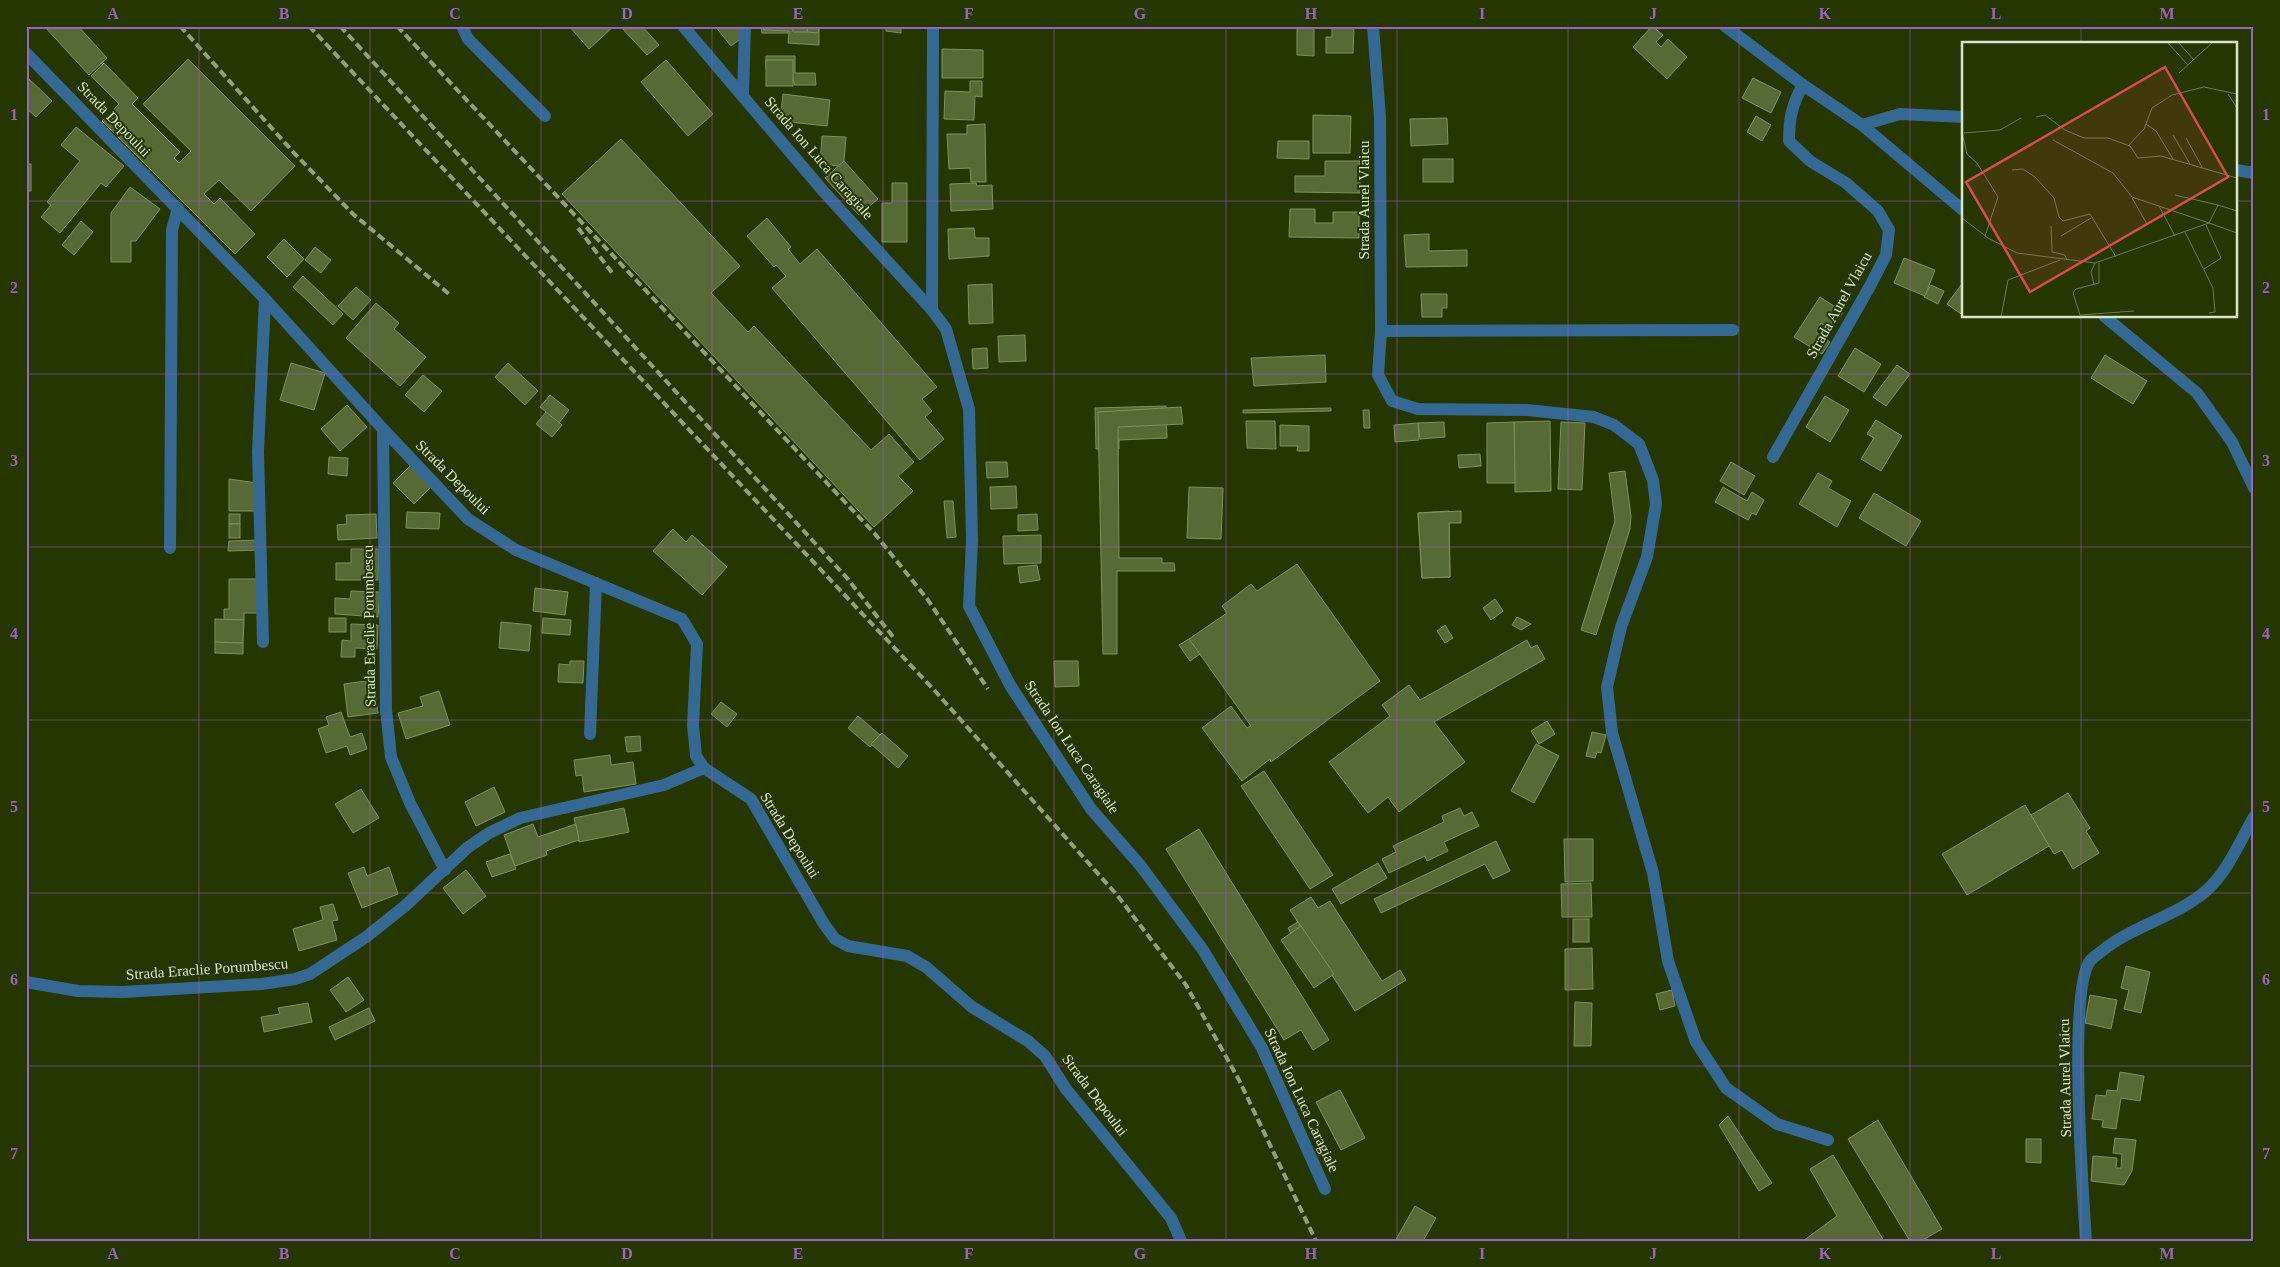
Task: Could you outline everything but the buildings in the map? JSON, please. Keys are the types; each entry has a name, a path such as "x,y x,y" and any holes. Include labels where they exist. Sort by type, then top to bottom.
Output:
{"street":[{"path":"462,26 468,39 546,116"},
{"name":"Strada Ion Luca Caragiale","path":"682,26 824,192 932,310 946,329 969,409 972,540 969,606 1010,684 1091,809 1140,865 1203,950 1262,1048 1325,1188"},
{"path":"742,95 746,26"},
{"path":"932,310 933,26"},
{"name":"Strada Aurel Vlaicu","path":"1373,26 1380,117 1381,331 1378,375 1392,401 1418,409 1527,410 1594,417 1614,426 1639,444 1653,480 1656,504 1647,557 1621,627 1607,687 1612,733 1652,873 1668,961 1696,1042 1726,1088 1777,1124 1828,1140"},
{"path":"1725,26 1803,85 1862,125 1962,209"},
{"name":"Strada Depoului","path":"26,53 265,299 468,519 516,550 682,619 691,631 697,644 692,725 696,756 704,768 750,799 824,924 835,939 848,946 907,956 926,968 972,1007 1028,1041 1045,1056 1066,1089 1171,1218 1181,1241"},
{"name":"Strada Aurel Vlaicu","path":"1773,458 1870,286 1886,254 1889,230 1878,211 1846,183 1810,161 1789,141 1789,119 1803,85"},
{"path":"1862,125 1900,114 1962,117"},
{"path":"2238,170 2254,173"},
{"path":"170,548 172,230 178,208"},
{"path":"263,642 258,452 265,299"},
{"path":"2106,318 2197,393 2232,442 2254,488"},
{"path":"1381,331 1733,330"},
{"name":"Strada Eraclie Porumbescu","path":"383,429 386,710 391,757 410,803 445,870"},
{"path":"590,734 596,583"},
{"name":"Strada Eraclie Porumbescu","path":"26,982 78,992 123,992 262,984 295,979 310,974 366,936 405,906 467,848 520,818 664,785 704,768"},
{"name":"Strada Aurel Vlaicu","path":"2086,1241 2078,1023 2090,961 2113,942 2168,914 2207,890 2228,863 2254,817"}],"railway":[{"path":"180,26 295,154 353,214 449,294"},
{"path":"309,26 935,691 1117,895 1186,985 1239,1080 1316,1241"},
{"path":"340,26 847,578 894,638"},
{"path":"397,26 875,534 928,600 988,689"},
{"path":"578,228 613,274"}]}
